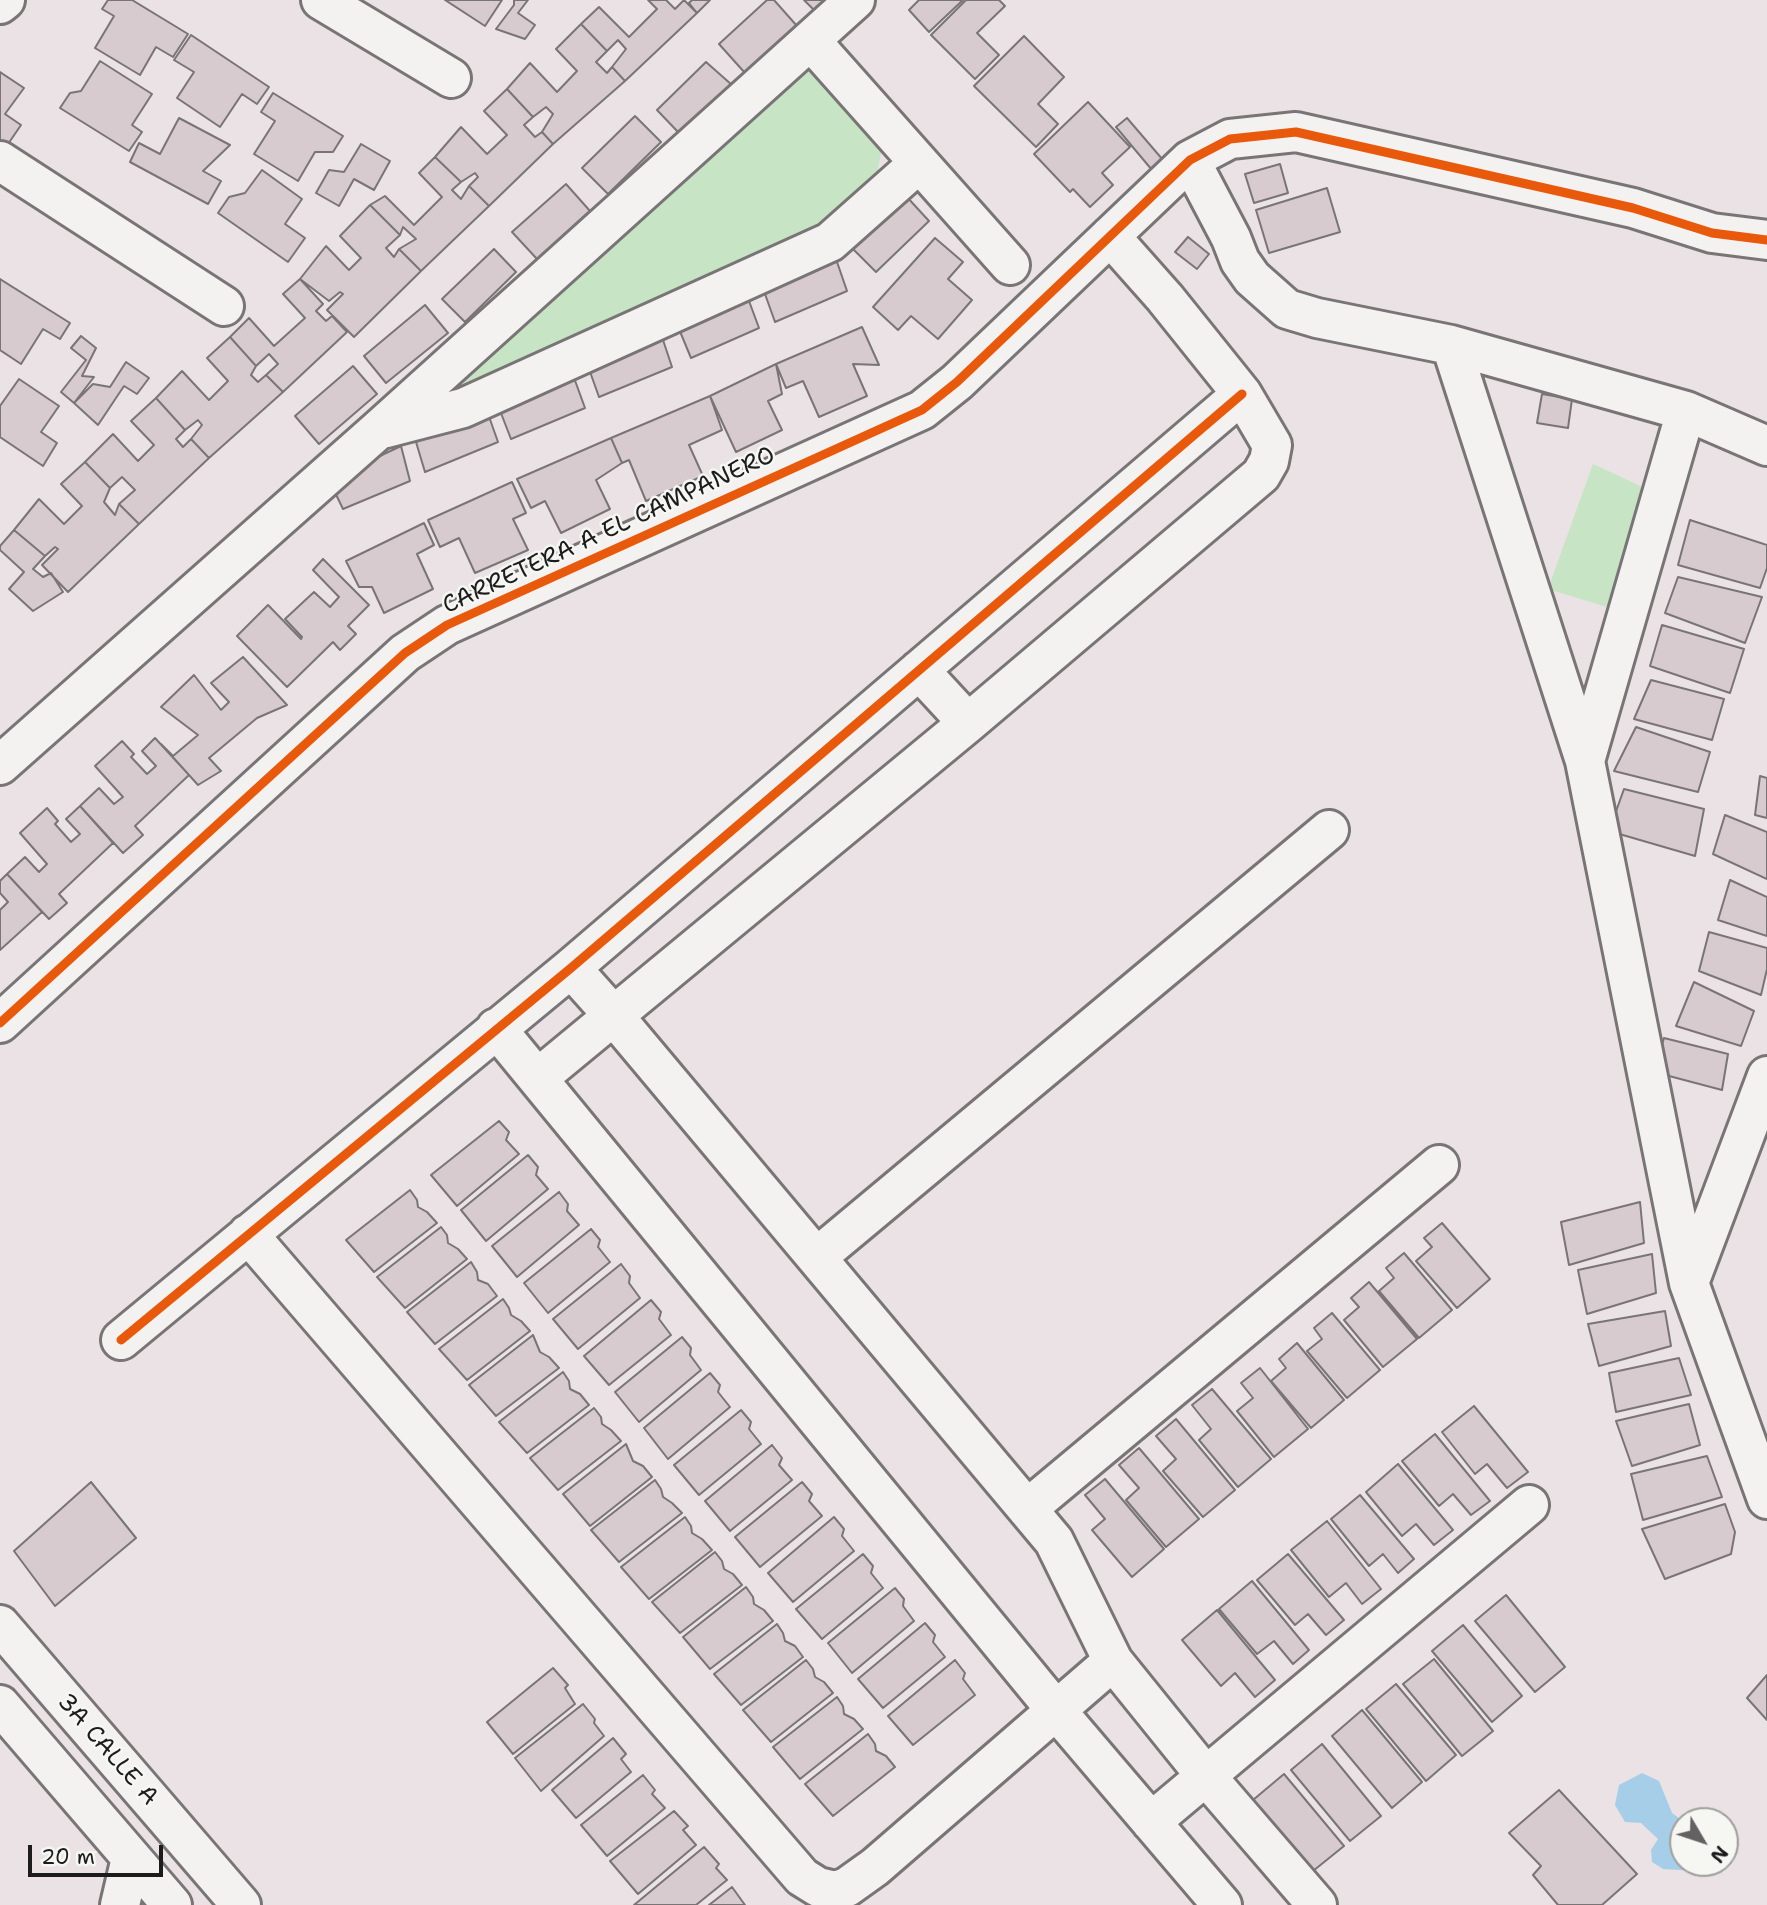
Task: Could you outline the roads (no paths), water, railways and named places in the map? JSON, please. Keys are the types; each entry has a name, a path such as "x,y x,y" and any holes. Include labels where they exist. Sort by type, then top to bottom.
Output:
{"street":[{"path":"0,4 5,0"},
{"path":"321,0 451,78"},
{"path":"0,765 377,431 855,0"},
{"path":"811,41 1010,265"},
{"name":"CARRETERA A EL CAMPANERO","path":"0,1023 405,653 447,625 922,410 957,382 1190,160 1230,139 1296,132 1633,208 1712,233 1767,240"},
{"path":"1190,160 1231,238 1240,261 1252,278 1287,309 1317,318 1451,345 1686,411 1767,446"},
{"path":"0,161 224,306"},
{"path":"377,431 463,408 830,242 919,163"},
{"path":"538,1078 968,723 1261,475 1269,461 1272,445 1242,394 1166,298 1110,236"},
{"path":"1451,345 1585,761 1689,1283 1765,1485"},
{"path":"121,1339 571,968 1242,394"},
{"path":"1585,761 1686,411"},
{"path":"919,670 968,723"},
{"path":"817,1257 1329,830"},
{"path":"571,968 1054,1541 1113,1661 1205,1775 1317,1905"},
{"path":"496,1028 1055,1709 1223,1905"},
{"path":"1689,1283 1767,1076"},
{"path":"1027,1509 1439,1165"},
{"path":"248,1234 802,1877 818,1887 835,1891 860,1879 1113,1661"},
{"path":"1151,1822 1530,1505"},
{"name":"3A CALLE A","path":"0,1625 241,1905"},
{"path":"0,1705 172,1905"},
{"path":"120,1905 131,1858"}],"water":[{"path":"1642,1773 1659,1781 1670,1807 1669,1869 1652,1862 1651,1850 1658,1839 1641,1823 1625,1822 1615,1805 1619,1785"}]}
